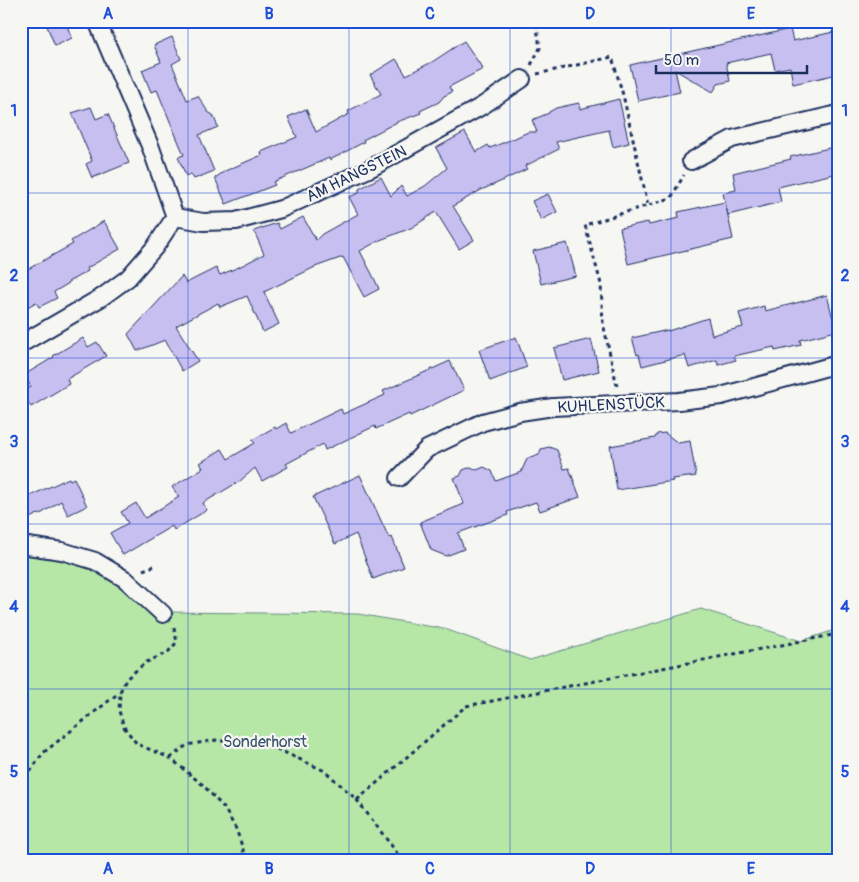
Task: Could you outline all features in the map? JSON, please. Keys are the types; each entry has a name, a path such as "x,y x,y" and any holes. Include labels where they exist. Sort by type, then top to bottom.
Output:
{"street":[{"path":"21,344 102,297 128,278 155,247 175,217 151,148 97,21"},
{"name":"AM HANGSTEIN","path":"175,217 203,222 236,221 281,209 371,168 482,106 522,79"},
{"path":"691,162 732,138 838,114"},
{"name":"KUHLENSTÜCK","path":"399,478 427,448 483,422 520,412 553,407 679,401 721,396 838,364"},
{"path":"21,545 62,551 95,561 125,579 163,614"}],"path":[{"path":"536,21 540,48"},
{"path":"546,72 612,58 623,95 648,205"},
{"path":"614,375 603,323 601,284 586,225 671,198 691,162"},
{"path":"163,614 173,626 177,642 168,652 145,663 126,679 120,692 119,711 124,726 137,744 170,758 203,785 224,808 236,829 243,849 244,861"},
{"path":"357,800 466,706 838,634"},
{"path":"21,785 43,753 120,692"},
{"path":"170,758 187,745 216,740 275,748 325,771 357,800 403,861"}],"green space":[{"name":"Sonderhorst","path":"21,549 93,562 164,612 358,614 445,629 530,660 701,609 801,641 838,629 838,861 21,861"}],"building":[{"path":"45,21 65,21 72,38 55,46"},
{"path":"790,29 793,41 838,31 838,74 793,84 790,67 775,70 771,53 726,63 730,81 718,84 713,92 675,70 680,92 638,101 630,65"},
{"path":"172,37 181,59 172,64 187,100 198,96 208,112 213,115 218,127 199,135 214,171 194,179 191,174 186,176 178,157 184,155 157,90 151,92 142,70 161,62 154,45"},
{"path":"464,41 483,69 449,87 452,92 444,96 439,102 420,111 421,113 397,122 363,140 364,142 330,160 329,158 273,182 275,185 226,204 215,178 225,171 262,155 261,152 297,137 288,117 306,109 316,132 349,114 348,111 381,94 370,75 396,59 406,75 432,62"},
{"path":"619,99 629,143 613,147 609,130 556,142 559,149 525,166 527,169 481,190 453,206 474,240 459,249 436,212 411,228 380,240 360,251 379,289 364,297 343,257 315,267 264,292 279,324 263,332 247,296 220,307 218,303 176,326 198,361 182,371 165,340 137,351 128,334 182,276 186,283 216,268 220,275 264,254 254,231 277,223 280,229 303,217 316,240 322,234 358,214 349,197 359,193 359,189 381,177 391,196 401,186 407,196 425,186 447,168 436,148 465,132 476,152 488,145 490,148 528,132 537,132 532,120 556,108 579,103 580,109"},
{"path":"91,107 96,119 108,114 129,163 92,178 86,164 92,161 72,113"},
{"path":"838,146 838,173 778,187 781,202 728,215 723,193 736,190 733,173"},
{"path":"548,194 557,212 541,220 532,201"},
{"path":"725,202 733,239 628,264 620,228 648,222 649,225 679,218 678,212"},
{"path":"104,221 120,249 87,268 88,271 54,292 57,298 39,307 36,302 21,311 21,273 73,244 71,241"},
{"path":"567,243 576,276 541,284 533,251"},
{"path":"827,295 836,331 800,340 801,345 775,351 774,347 734,356 736,360 718,365 717,360 689,368 685,355 642,366 632,338 668,331 708,318 712,335 743,327 739,313 764,306 765,311"},
{"path":"516,337 527,367 490,381 479,350"},
{"path":"83,338 88,347 97,342 106,356 67,379 69,384 31,407 22,392 31,387 24,375"},
{"path":"591,339 599,371 562,380 554,348"},
{"path":"450,361 464,390 410,416 409,414 376,429 375,426 325,450 323,444 286,464 288,467 262,481 255,468 240,481 203,503 207,510 174,530 172,526 123,555 110,533 128,523 121,512 136,503 145,518 179,497 172,487 203,468 200,463 222,449 228,459 255,443 252,440 275,427 276,429 286,423 291,433 341,409 343,414 385,395 383,391"},
{"path":"665,433 678,443 690,441 696,476 617,490 610,446 655,438 657,434"},
{"path":"549,447 557,450 564,469 569,468 580,497 540,511 536,502 507,512 508,515 458,533 464,549 446,556 431,550 420,522 464,504 454,478 460,476 463,470 471,467 477,470 484,467 492,471 496,481 521,472 527,459 539,455 541,449"},
{"path":"360,475 389,538 392,537 404,567 373,579 356,534 335,544 313,497"},
{"path":"69,478 70,480 74,478 87,506 68,515 61,501 39,515 21,522 21,500"}]}
